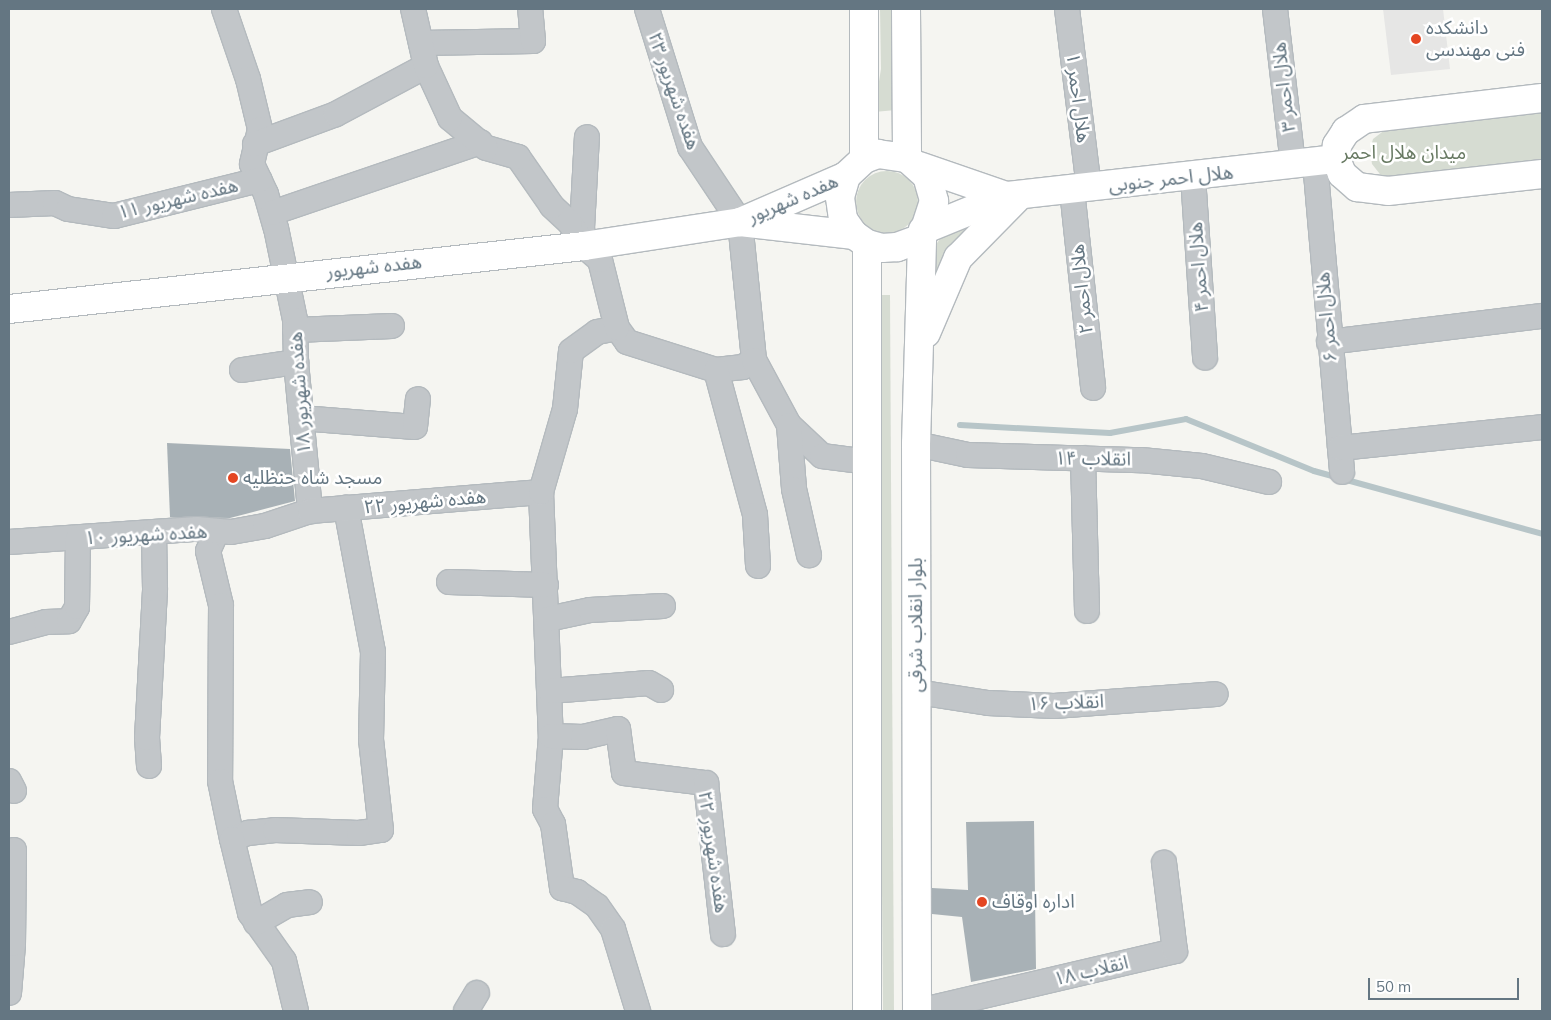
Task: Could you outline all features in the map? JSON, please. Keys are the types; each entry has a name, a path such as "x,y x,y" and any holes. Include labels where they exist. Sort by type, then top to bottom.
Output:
{"main road":[{"path":"855,168 864,9"},
{"path":"906,9 913,162"},
{"path":"1542,98 1364,119 1346,131 1337,145 1315,162 1342,174 1357,187 1388,191 1542,174"},
{"path":"860,239 882,248 897,247 923,234 933,211 934,201 927,176 913,162 885,154 855,168 842,187 840,208 860,239 868,462 867,1011"},
{"name":"هلال احمر جنوبی","path":"913,162 1013,195"},
{"name":"هلال احمر جنوبی","path":"923,234 1013,195 1315,162"},
{"name":"هفده شهریور","path":"9,309 285,276 584,246 740,222 855,168"},
{"path":"921,344 958,258 1013,195"},
{"name":"هفده شهریور","path":"740,222 860,239"},
{"name":"بلوار انقلاب شرقی","path":"918,1011 916,444 921,344 923,234"}],"street":[{"name":"هفده شهریور ۱۸","path":"224,9 260,128 252,164 272,213 295,330 296,362 310,511"},
{"path":"413,9 426,66 450,118 486,148 518,157 584,246 600,260 617,328 627,342 716,370 743,367 754,360"},
{"path":"421,43 533,41 530,9"},
{"name":"هفده شهریور ۲۳","path":"647,9 690,146 740,222"},
{"name":"هلال احمر ۱","path":"1067,9 1080,189"},
{"name":"هلال احمر ۳","path":"1275,9 1315,162"},
{"path":"255,144 336,114 426,66"},
{"path":"584,246 582,228 587,137"},
{"path":"272,213 480,142"},
{"name":"هلال احمر ۶","path":"1315,162 1329,342 1342,472"},
{"name":"هلال احمر ۴","path":"1193,176 1205,358"},
{"name":"هفده شهریور ۱۱","path":"9,205 55,203 68,209 114,216 260,180"},
{"name":"هلال احمر ۲","path":"1080,189 1093,388"},
{"path":"740,222 754,360 789,425 822,456 868,462"},
{"path":"1329,342 1542,316"},
{"path":"295,330 392,326"},
{"path":"617,328 597,332 572,351 565,409 541,492 548,619 551,736 545,809 553,824 562,888 577,892 597,906 613,929 638,1011"},
{"path":"242,370 296,362"},
{"path":"716,370 755,515 758,566"},
{"path":"301,418 415,427 418,399"},
{"path":"789,425 794,489 809,554"},
{"path":"1340,448 1542,427"},
{"name":"انقلاب ۱۴","path":"916,444 968,454 1083,458 1202,466 1269,482"},
{"path":"1083,458 1087,610"},
{"name":"هفده شهریور ۲۲","path":"310,511 541,492"},
{"path":"232,839 248,833 275,830 358,834 381,830 371,740 373,652 346,508"},
{"name":"هفده شهریور ۱۰","path":"9,542 78,539 197,529 231,532 265,526 310,511"},
{"path":"216,531 208,551 221,605 218,683 220,781 238,877 250,913 284,961 296,1011"},
{"path":"149,766 147,738 155,589 154,533"},
{"path":"9,632 46,622 69,621 77,607 78,539"},
{"path":"449,582 546,585"},
{"path":"548,619 590,610 663,606"},
{"path":"550,691 649,683 661,690"},
{"name":"انقلاب ۱۶","path":"916,692 988,703 1054,706 1216,694"},
{"name":"هفده شهریور ۲۲","path":"551,736 583,737 618,729 624,774 706,782 723,934"},
{"path":"9,992 13,944 14,850"},
{"name":"انقلاب ۱۸","path":"918,1011 1175,951 1164,863"},
{"path":"256,923 287,905 310,902"}],"shaded area":[{"name":"دانشکده فنی مهندسی","path":"1383,9 1443,9 1450,69 1391,75"}],"green space":[{"path":"880,9 892,9 896,110 874,112 881,69"},
{"name":"میدان هلال احمر","path":"1542,109 1542,162 1383,178 1372,164 1370,150 1373,139 1390,126"},
{"path":"887,171 899,174 909,180 915,190 918,202 915,214 909,224 899,230 887,233 875,230 865,224 859,214 856,202 859,190 865,180 875,174"},
{"path":"979,216 940,265 922,299 934,247 946,231"},
{"path":"877,295 890,295 894,1011 883,1011"}],"building":[{"name":"مسجد شاه حنظلیه","path":"167,443 290,449 295,501 230,518 170,517"},
{"name":"اداره اوقاف","path":"1034,821 1036,969 971,982 962,917 932,914 932,888 968,890 966,822"}],"waterway":[{"path":"960,425 1110,433 1186,419 1314,471 1542,534"}],"place":[{"name":"دانشکده فنی مهندسی","path":"1416,39"},
{"name":"مسجد شاه حنظلیه","path":"233,478"},
{"name":"اداره اوقاف","path":"982,902"}]}
